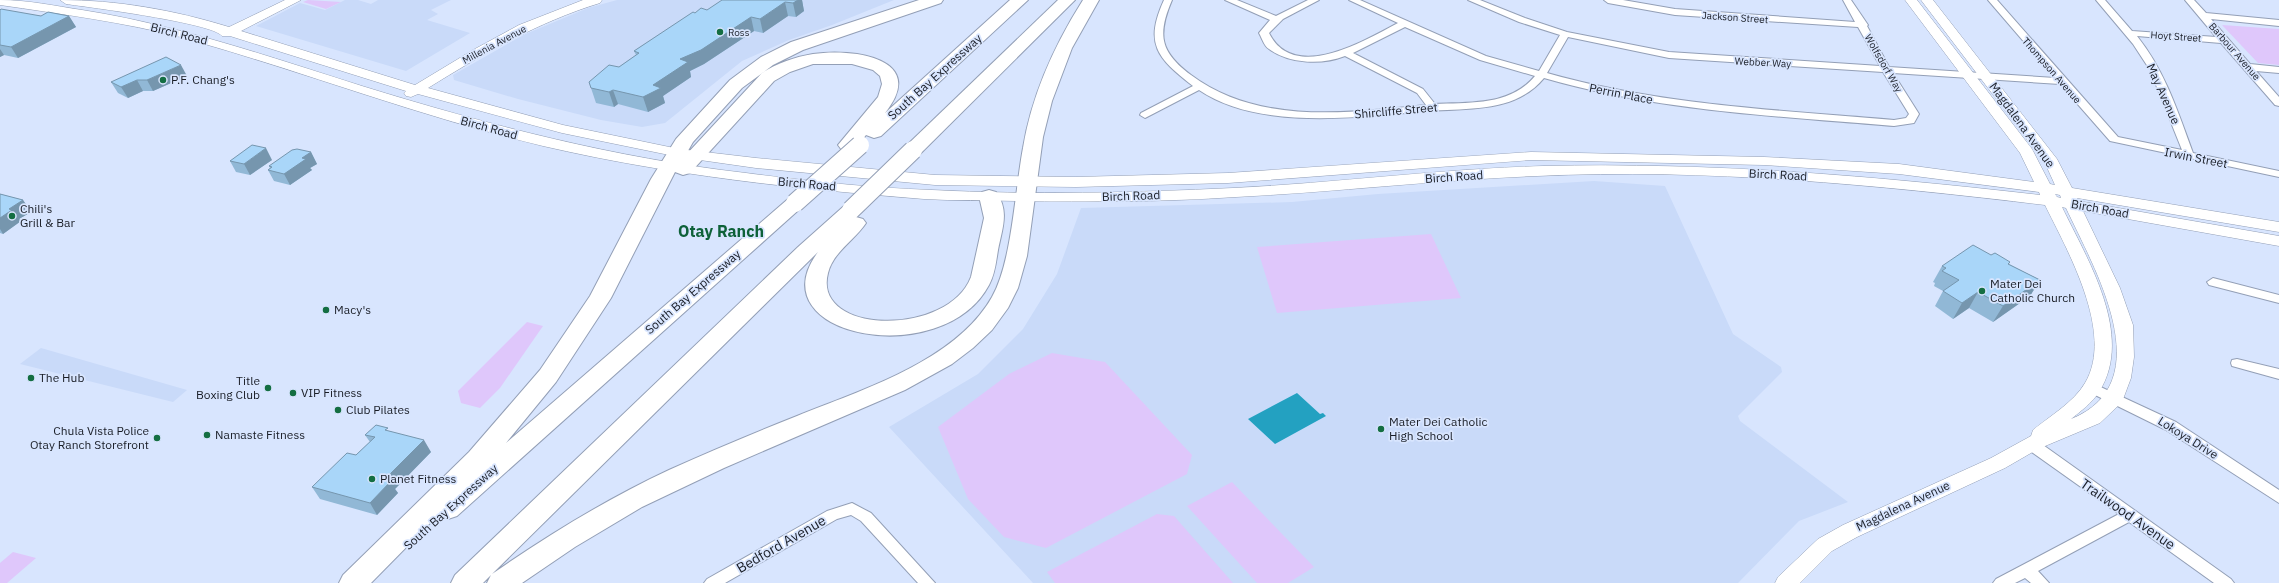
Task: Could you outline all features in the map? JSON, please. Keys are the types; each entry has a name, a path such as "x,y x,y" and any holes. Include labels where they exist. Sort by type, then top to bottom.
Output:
{"highway":[{"path":"352,583 478,459 522,409 556,365 600,298 681,161 692,131 726,94 746,76 767,61 808,42 935,0"},
{"name":"South Bay Expressway","path":"366,583 699,286 798,200 854,145 1020,0"},
{"path":"989,196 995,214 982,275 975,291 966,301 952,312 930,322 906,328 875,328 852,323 833,314 818,296 816,279 823,260 858,212 919,147 1067,0"},
{"path":"501,583 576,532 651,490 705,465 878,392 923,370 949,355 980,328 995,310 1005,293 1014,266 1035,132 1048,86 1071,34 1091,0"},
{"path":"681,161 768,77 798,62 829,57 850,58 869,62 883,70 891,81 891,89 888,98 854,145"},
{"path":"465,583 805,252 858,212"}],"main road":[{"name":"Birch Road","path":"66,0 136,10 226,30 457,102 746,178 923,195 989,196 1027,189"},
{"path":"226,30 280,0"},
{"path":"204,40 294,0"},
{"name":"Millenia Avenue","path":"383,96 492,32 535,12 567,2 596,0"},
{"name":"Magdalena Avenue","path":"1786,583 1825,545 1850,531 1998,463 2031,444 2093,418 2115,397 2122,378 2125,357 2124,325 2112,288 2059,196 1911,0"},
{"name":"Magdalena Avenue","path":"1927,0 2052,162 2059,196 2092,286 2102,320 2102,351 2099,371 2092,388 2031,444"},
{"name":"Birch Road","path":"1,1 116,20 204,40 438,114 545,142 681,161 756,163 1027,189 1232,193 1538,171 1638,170 1783,174 2059,196 2279,227"},
{"name":"Millenia Avenue","path":"399,101 501,38 542,18 567,2"},
{"name":"Birch Road","path":"2059,196 2279,241"}],"street":[{"name":"Shircliffe Street","path":"1168,0 1157,29 1161,49 1173,65 1199,86 1242,104 1300,115 1337,115 1432,107 1472,106 1506,100 1532,87 1564,34"},
{"path":"1229,0 1277,20"},
{"path":"1315,0 1277,20 1264,33 1270,47 1283,54 1315,61 1347,53 1403,24"},
{"name":"Perrin Place","path":"1353,0 1403,24 1483,58 1540,76 1592,89 1665,102 1894,123 1904,122"},
{"path":"1367,7 1378,0"},
{"name":"Webber Way","path":"1472,0 1511,16 1564,34 1676,56 2062,80"},
{"name":"Jackson Street","path":"1608,0 1675,12 1863,26"},
{"name":"Wolfsdorf Way","path":"1847,0 1886,69 1914,114 1910,121 1904,122"},
{"name":"Thompson Avenue","path":"1992,0 2114,140"},
{"name":"May Avenue","path":"2100,0 2128,33 2154,69 2189,156"},
{"name":"Barbour Avenue","path":"2189,0 2250,67 2279,103"},
{"path":"2205,16 2279,23"},
{"name":"Hoyt Street","path":"2128,33 2224,40"},
{"path":"1347,53 1420,91 1432,107"},
{"path":"2250,67 2279,70"},
{"path":"1145,115 1199,86"},
{"name":"Irwin Street","path":"2114,140 2279,174"},
{"path":"2213,282 2279,299"},
{"path":"2237,363 2279,374"},
{"name":"Lokoya Drive","path":"2092,388 2115,397 2171,426 2279,497"},
{"name":"Trailwood Avenue","path":"2031,444 2127,514 2226,583"},
{"name":"Bedford Avenue","path":"712,583 832,515 852,509 866,517 927,583"},
{"path":"2001,583 2122,520 2127,514"},
{"path":"2026,570 2041,583"}],"shaded area":[{"path":"308,0 341,2 326,9 303,2"},
{"path":"345,0 358,0 371,4 378,0 451,0 431,10 438,14 427,20 470,33 406,71 256,26 300,3 325,10"},
{"path":"617,0 894,0 832,25 789,40 742,61 665,123 642,127 601,120 518,99 454,80 453,75 523,35 588,8"},
{"path":"2222,25 2279,29 2279,65 2258,63"},
{"name":"Mater Dei Catholic High School","path":"1594,181 1665,186 1733,334 1781,367 1782,372 1738,416 1740,421 1848,502 1799,521 1738,583 1033,583 889,427 978,374 1023,329 1057,274 1081,208 1292,202 1378,194"},
{"path":"1431,234 1461,298 1277,313 1257,247"},
{"path":"527,322 543,326 500,388 480,408 461,403 458,391"},
{"path":"41,348 187,390 173,402 20,364"},
{"path":"1052,353 1105,362 1192,455 1187,474 1046,548 1004,537 968,499 938,427 1009,374"},
{"path":"1232,482 1314,567 1288,583 1257,583 1187,506"},
{"path":"1157,514 1174,516 1233,583 1055,583 1047,572"},
{"path":"13,552 36,558 7,583 0,583 0,563"}],"water":[{"path":"1297,393 1320,414 1323,413 1326,416 1275,444 1248,419"}],"building":[{"path":"722,0 798,0 793,3 785,2 760,19 751,17 701,50 680,59 688,62 653,85 661,88 643,97 613,90 609,92 591,88 589,82 609,65 619,67 639,53 634,51 693,12 695,13 701,8 707,10"},
{"path":"1,9 41,16 48,12 69,16 11,47 0,45"},
{"path":"166,57 181,65 147,80 137,80 121,87 111,82"},
{"path":"252,145 266,148 244,164 230,161"},
{"path":"297,149 311,152 302,158 306,159 284,174 268,170 272,167 269,166 292,150"},
{"path":"0,194 23,200 9,209 12,210 0,218"},
{"path":"1973,245 1991,255 1995,253 2010,262 2008,264 2040,280 2003,306 1978,292 1962,303 1943,291 1959,280 1942,271 1946,268 1942,266"},
{"name":"Planet Fitness","path":"376,425 388,428 385,430 424,440 385,479 391,481 370,503 312,487 347,453 356,455 375,437 365,435"}],"place":[{"name":"Ross","path":"720,32"},
{"name":"P.F. Chang's","path":"163,80"},
{"name":"Chili's Grill & Bar","path":"12,216"},
{"name":"Mater Dei Catholic Church","path":"1982,291"},
{"name":"Macy's","path":"326,310"},
{"name":"The Hub","path":"31,378"},
{"name":"Title Boxing Club","path":"268,388"},
{"name":"VIP Fitness","path":"293,393"},
{"name":"Club Pilates","path":"338,410"},
{"name":"Mater Dei Catholic High School","path":"1381,429"},
{"name":"Namaste Fitness","path":"207,435"},
{"name":"Chula Vista Police Otay Ranch Storefront","path":"157,438"},
{"name":"Planet Fitness","path":"372,479"}],"district":[{"name":"Otay Ranch","path":"721,231"}]}
